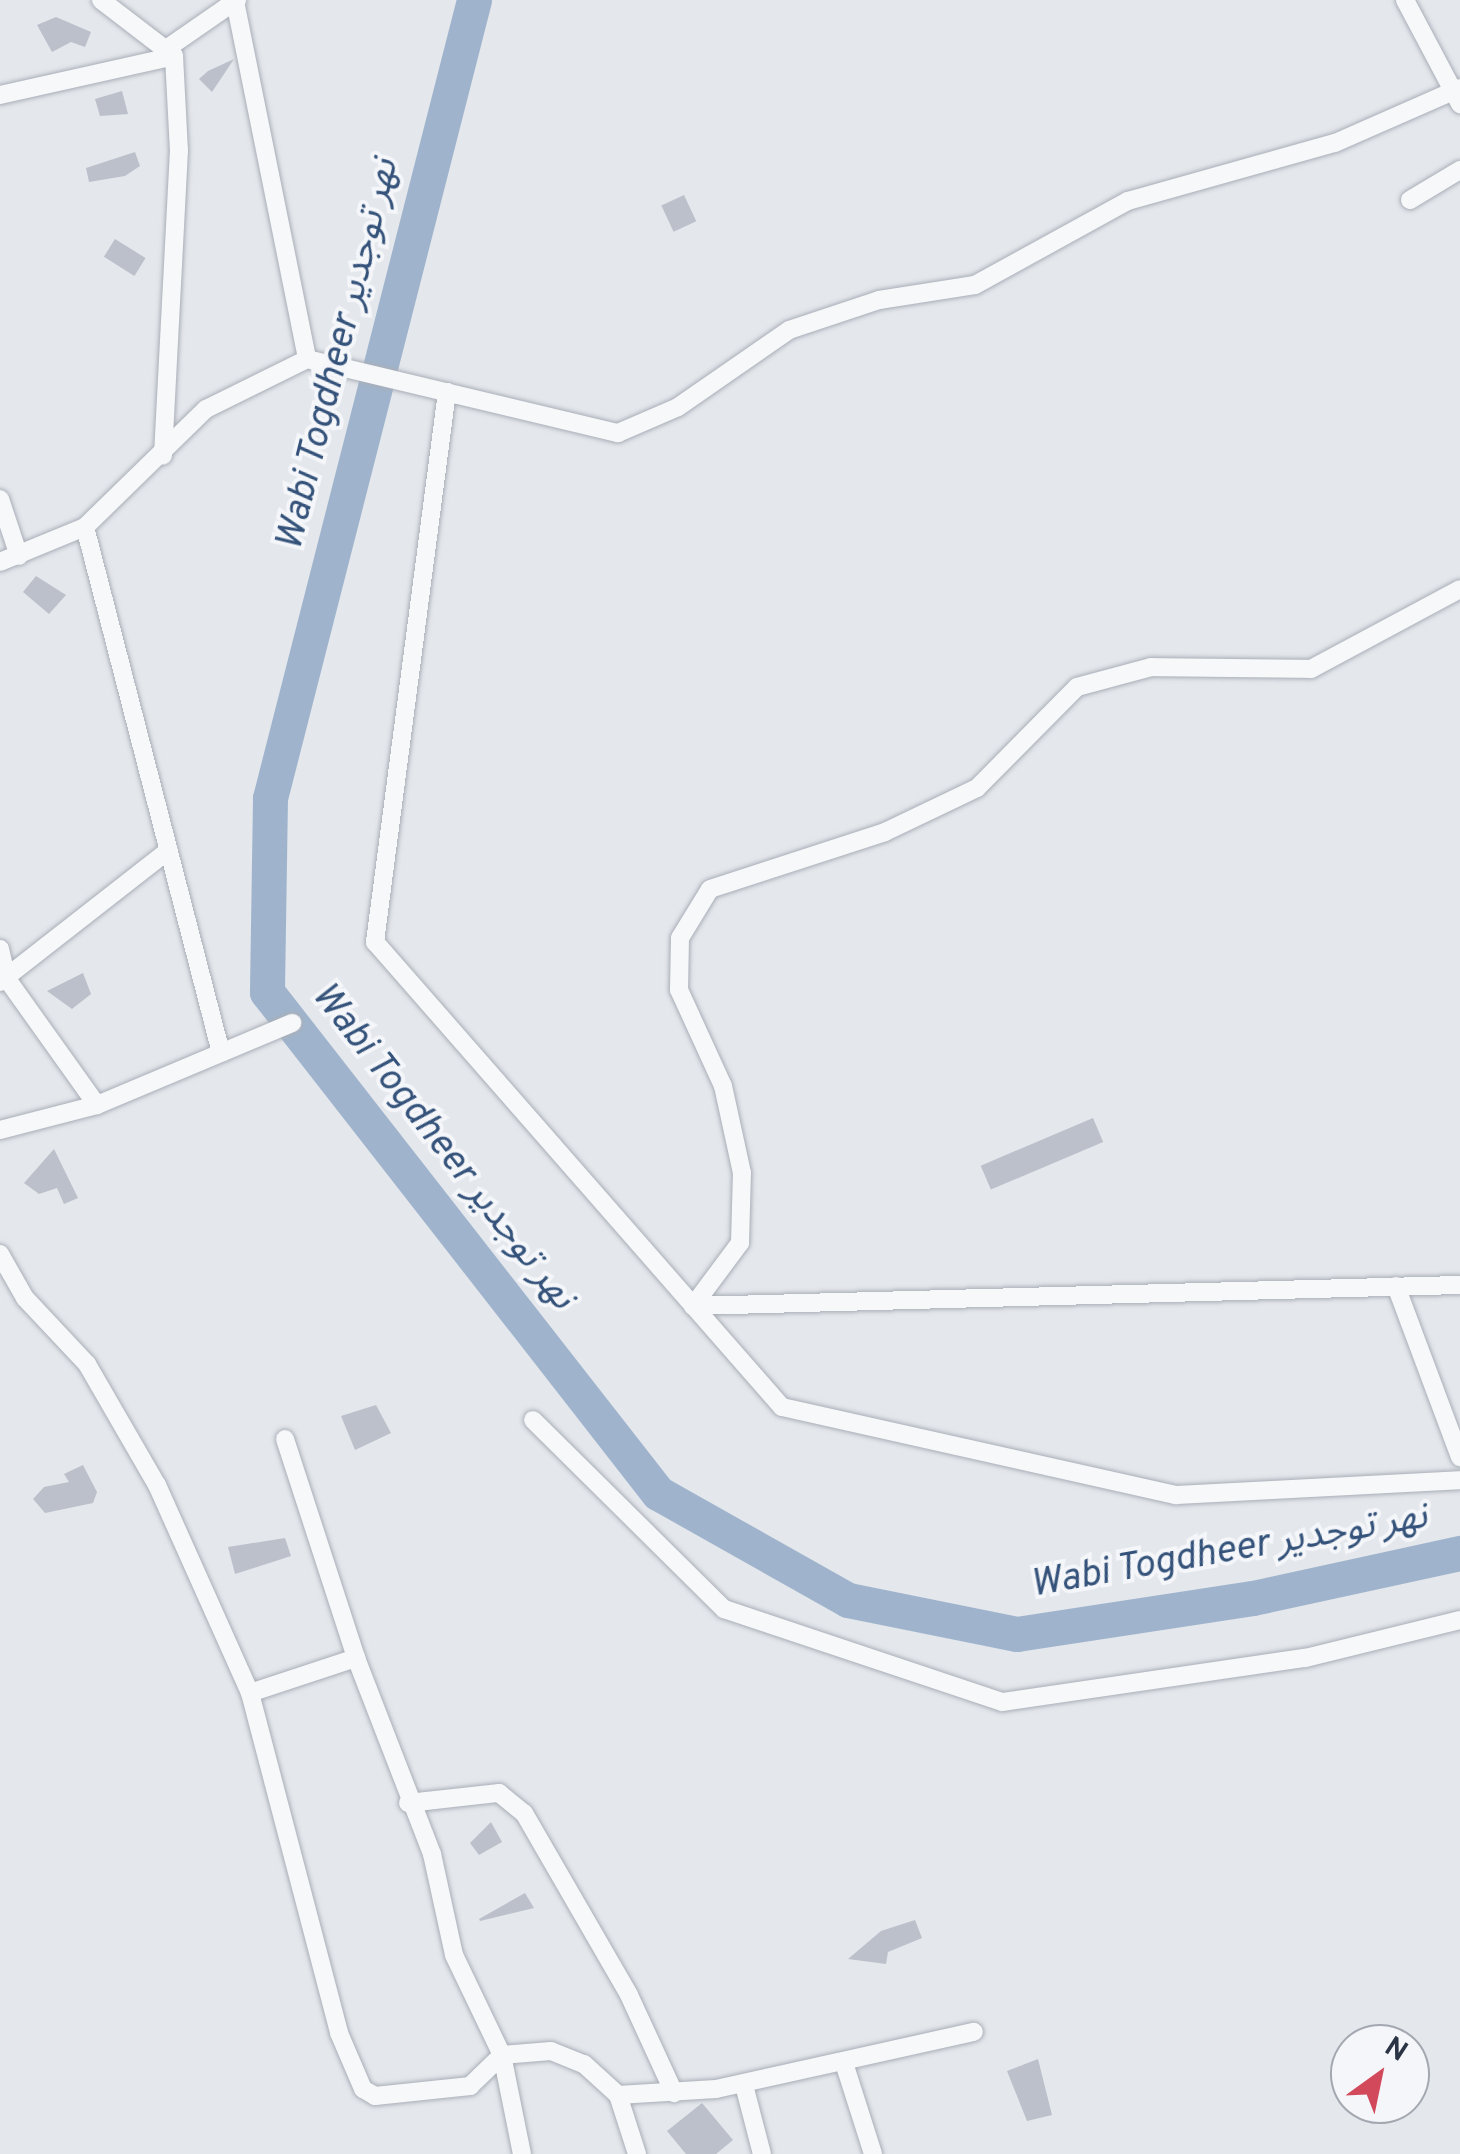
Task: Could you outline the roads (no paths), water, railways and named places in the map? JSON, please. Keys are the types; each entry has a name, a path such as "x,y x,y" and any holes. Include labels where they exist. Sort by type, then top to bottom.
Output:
{"street":[{"path":"101,0 171,52 179,150 163,456"},
{"path":"0,562 85,527 163,456 206,409 308,359 618,433 678,408 789,330 879,300 975,285 1128,202 1334,142 1458,95 1405,0"},
{"path":"0,95 171,52 236,1 308,359"},
{"path":"1410,200 1460,170"},
{"path":"448,392 375,942 782,1407 1176,1495 1460,1480"},
{"path":"0,499 19,556"},
{"path":"85,527 221,1054"},
{"path":"694,1306 740,1243 742,1173 723,1086 679,990 680,938 710,889 884,832 977,788 1077,687 1151,667 1311,669 1460,588"},
{"path":"3,981 168,850"},
{"path":"0,949 3,981 97,1105"},
{"path":"0,1130 97,1105 292,1024"},
{"path":"0,1254 26,1298 87,1364 157,1485 250,1693 277,1818 339,2033 363,2089 386,2099 470,2086 502,2055 551,2052 584,2064 618,2095 637,2154"},
{"path":"694,1306 1460,1284"},
{"path":"1396,1286 1460,1457"},
{"path":"533,1420 724,1609 1002,1702 1305,1658 1460,1620"},
{"path":"285,1439 356,1658 408,1803 432,1854 454,1955 502,2055 522,2154"},
{"path":"250,1693 356,1658"},
{"path":"408,1803 500,1793 524,1813 630,1995 674,2093"},
{"path":"618,2095 744,2086 845,2066 974,2032"},
{"path":"845,2066 873,2154"},
{"path":"744,2086 762,2154"}],"waterway":[{"name":"Wabi Togdheer نهر توجدير","path":"474,0 270,798 267,992 658,1493 848,1600 1017,1634 1253,1598 1460,1553"}]}
